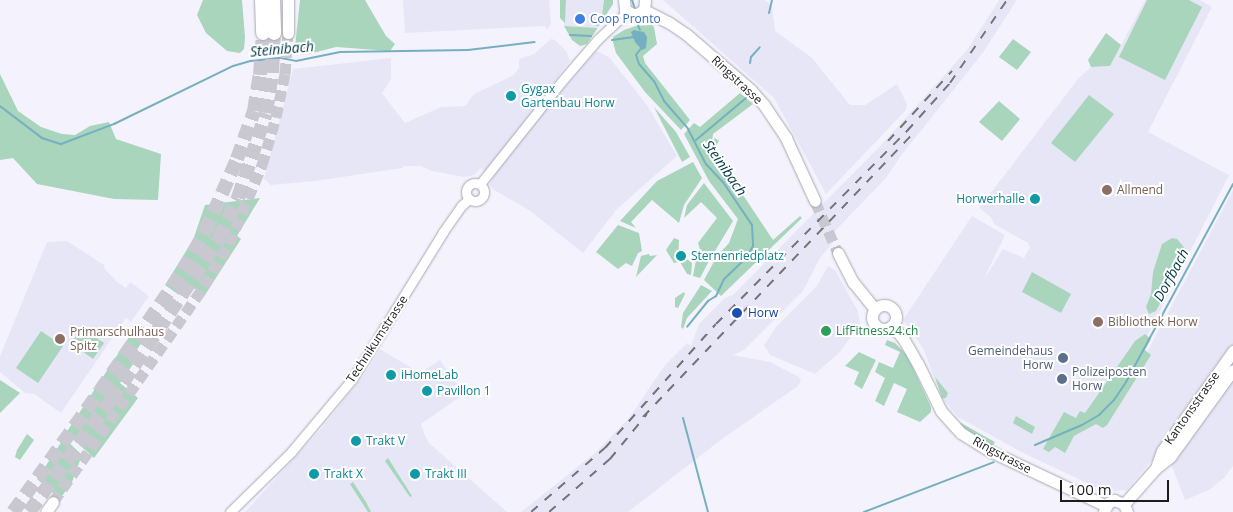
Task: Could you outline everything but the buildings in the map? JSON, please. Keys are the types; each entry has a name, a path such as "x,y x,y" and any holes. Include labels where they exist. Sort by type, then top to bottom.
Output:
{"highway":[{"path":"262,0 275,33"},
{"path":"273,0 275,33"}],"main road":[{"path":"275,33 288,0"},
{"path":"624,0 627,12 637,15 644,5"},
{"name":"Ringstrasse","path":"644,5 680,30 751,90 764,105 786,138 815,202"},
{"name":"Ringstrasse","path":"838,253 853,282 875,309 872,318 875,324 882,328 892,325 904,340 941,411 961,433 992,452 1105,509"},
{"name":"Kantonsstrasse","path":"1156,468 1162,451 1233,350"},
{"name":"Kantonsstrasse","path":"1126,508 1156,468 1170,457 1233,370"},
{"path":"1105,509 1114,500 1126,508"},
{"path":"46,512 53,502"}],"street":[{"path":"480,184 561,82 598,39 627,12"},
{"path":"474,182 480,184 484,190 482,198 474,201 469,199 466,194 468,185 474,182"},
{"name":"Technikumstrasse","path":"230,512 296,446 353,378 443,232 461,206 469,199"}],"shaded area":[{"path":"403,0 549,0 551,24 547,30 545,26 405,33"},
{"path":"566,0 604,0 602,15 598,15 599,22 596,26 599,26 597,29 564,26"},
{"path":"663,0 765,0 772,6 775,31 812,58 850,105 865,105 897,84 907,104 906,110 826,194 774,98"},
{"path":"999,0 1017,0 982,54 900,157 886,178 832,234 836,239 820,258 803,291 744,350 733,355 770,362 799,377 801,381 798,386 722,439 628,512 521,512 595,453 629,418 665,365 687,343 691,346 699,324 725,298 733,295 883,143 967,50"},
{"path":"1145,0 1200,0 1212,7 1148,132 1229,175 1131,368 1136,373 1233,190 1233,466 1224,478 1209,490 1185,500 1171,464 1152,460 1127,490 1106,492 1021,452 958,417 942,398 923,348 903,320 972,216 1005,235 983,281 1003,249 1024,258 1030,247 1028,243 994,224 991,217 979,208 1078,79 1091,67 1110,66"},
{"path":"551,39 555,40 567,52 570,61 540,100 549,105 595,52 599,52 609,57 647,105 677,156 617,209 583,253 529,210 494,190 490,185 493,176 481,168 474,175 464,177 432,171 421,166 403,166 403,168 315,181 271,185 264,179 293,69 391,58 391,79 382,93 405,123 441,107 465,106 474,94 514,75 519,68 519,59 534,54"},
{"name":"Primarschulhaus Spitz","path":"67,241 104,265 105,269 117,282 126,288 130,282 149,296 131,322 126,318 61,413 34,394 25,393 0,372 0,356 47,242"},
{"path":"828,266 835,270 858,311 860,324 840,352 815,374 770,355 764,345 776,327 816,287"},
{"path":"380,349 420,373 440,360 464,394 421,424 426,438 429,443 507,512 245,512 320,430 364,375"}],"green space":[{"path":"203,0 242,0 245,37 244,49 240,53 227,51 206,33 197,15"},
{"path":"300,0 365,0 386,36 395,44 390,51 336,47 309,54 295,47"},
{"path":"560,0 566,0 565,23 560,18"},
{"path":"604,0 613,0 613,4 599,26 596,26 596,22 599,22 597,15 602,15"},
{"path":"1147,0 1189,0 1202,7 1165,80 1119,57"},
{"path":"652,25 657,44 643,56 645,63 690,120 681,130 645,92 616,53 613,37 624,30 636,26"},
{"path":"564,26 597,29 587,44 580,46 572,40"},
{"path":"1106,33 1121,45 1110,66 1091,67 1088,60"},
{"path":"1013,39 1031,52 1017,70 999,57"},
{"path":"0,74 18,111 41,127 62,134 75,135 90,126 109,122 116,139 161,154 158,200 114,199 37,184 13,158 0,160"},
{"path":"740,93 753,104 713,134 712,143 715,138 719,141 713,150 773,240 800,216 802,218 721,296 704,280 717,256 729,243 738,219 709,181 684,134 694,123 700,127"},
{"path":"1089,95 1114,114 1075,162 1051,143"},
{"path":"999,101 1020,119 1002,141 979,122"},
{"path":"654,107 676,132 690,157 682,162"},
{"path":"693,162 702,178 684,205 679,223 652,200 631,222 636,228 620,221 657,181"},
{"path":"704,183 733,221 712,256 702,256 698,243 717,218 701,202 684,218 687,205"},
{"path":"260,198 237,236 241,239 205,295 187,284 179,295 165,285 193,240 205,205"},
{"path":"618,225 639,233 642,251 638,253 632,266 626,263 618,269 596,252"},
{"path":"674,238 679,240 678,262 674,263 666,250"},
{"path":"1172,238 1177,239 1188,252 1156,311 1149,314 1146,307 1151,294 1153,272 1162,244"},
{"path":"649,254 650,256 657,255 636,277 641,256"},
{"path":"683,256 692,263 691,275 687,274 680,262"},
{"path":"710,259 700,278 693,276 696,260"},
{"path":"1032,272 1071,294 1061,313 1022,292"},
{"path":"701,285 712,291 687,318 683,329 681,327 683,313"},
{"path":"684,292 685,294 678,308 675,307 675,298"},
{"path":"137,325 148,333 136,351 140,354 120,383 138,398 94,458 66,433"},
{"path":"82,328 104,343 93,359 71,343"},
{"path":"41,331 63,346 38,383 16,368"},
{"path":"1145,334 1151,339 1145,350 1151,355 1107,425 1103,428 1096,424 1074,436 1065,453 1055,447 1049,452 1043,449 1064,412 1076,418 1080,411 1085,413 1135,341"},
{"path":"887,340 895,343 907,355 931,407 931,412 920,422 897,412 907,389 894,383 884,406 875,401 885,378 875,372 879,362 893,368 900,352 885,345"},
{"path":"859,352 876,360 862,389 854,384 859,372 845,366"},
{"path":"935,377 948,393 946,398 942,398"},
{"path":"0,380 20,393 0,413"},
{"path":"1016,416 1035,427 1032,434 1013,423"},
{"path":"961,423 995,442 992,447 959,425"},
{"path":"27,434 34,440 20,460 15,457"},
{"path":"64,438 82,455 72,482 60,499 37,479"},
{"path":"388,458 412,496 410,497 385,461"},
{"path":"353,482 371,512 368,512 350,484"}],"water":[{"path":"634,30 644,32 647,37 646,48 642,50 635,42 631,32"}],"waterway":[{"path":"632,0 635,9"},
{"path":"769,13 772,0"},
{"path":"638,25 640,30"},
{"name":"Steinibach","path":"570,35 591,36"},
{"name":"Steinibach","path":"612,40 634,37"},
{"name":"Steinibach","path":"0,106 42,138 61,144 114,124 233,66 251,61 281,58 296,61 340,52 468,50 535,42"},
{"name":"Steinibach","path":"642,47 636,55 639,64 654,81 664,101 688,129 706,164 723,182 752,225 753,246 747,257 724,279 716,296 708,301 687,327"},
{"path":"750,63 751,57 760,47"},
{"path":"696,140 746,98"},
{"name":"Dorfbach","path":"1035,445 1082,425 1099,415 1114,400 1126,382 1233,184"},
{"name":"Steinibach","path":"683,418 708,512"},
{"name":"Dorfbach","path":"864,512 994,462"}],"tunnel":[{"path":"13,512 183,271 205,232 237,159 254,111 260,75 263,33"},
{"path":"29,512 111,400 219,239 238,198 266,113 272,73 274,33"},
{"path":"53,502 204,286 229,244 262,165 276,117 285,74 288,33"},
{"path":"815,201 838,253"}],"railway":[{"path":"531,512 605,448 716,324 907,131 950,83 1007,0"},
{"path":"888,141 952,71"},
{"path":"643,417 912,135"},
{"path":"549,512 610,459 647,414"}],"place":[{"name":"Coop Pronto","path":"580,19"},
{"name":"Gygax Gartenbau Horw","path":"511,96"},
{"name":"Allmend","path":"1107,190"},
{"name":"Horwerhalle","path":"1035,199"},
{"name":"Sternenriedplatz","path":"681,256"},
{"name":"Horw","path":"737,313"},
{"name":"Bibliothek Horw","path":"1098,322"},
{"name":"LifFitness24.ch","path":"826,331"},
{"name":"Primarschulhaus Spitz","path":"60,339"},
{"name":"Gemeindehaus Horw","path":"1063,358"},
{"name":"iHomeLab","path":"391,375"},
{"name":"Polizeiposten Horw","path":"1062,379"},
{"name":"Pavillon 1","path":"427,391"},
{"name":"Trakt V","path":"356,441"},
{"name":"Trakt X","path":"314,474"},
{"name":"Trakt III","path":"415,474"}]}
